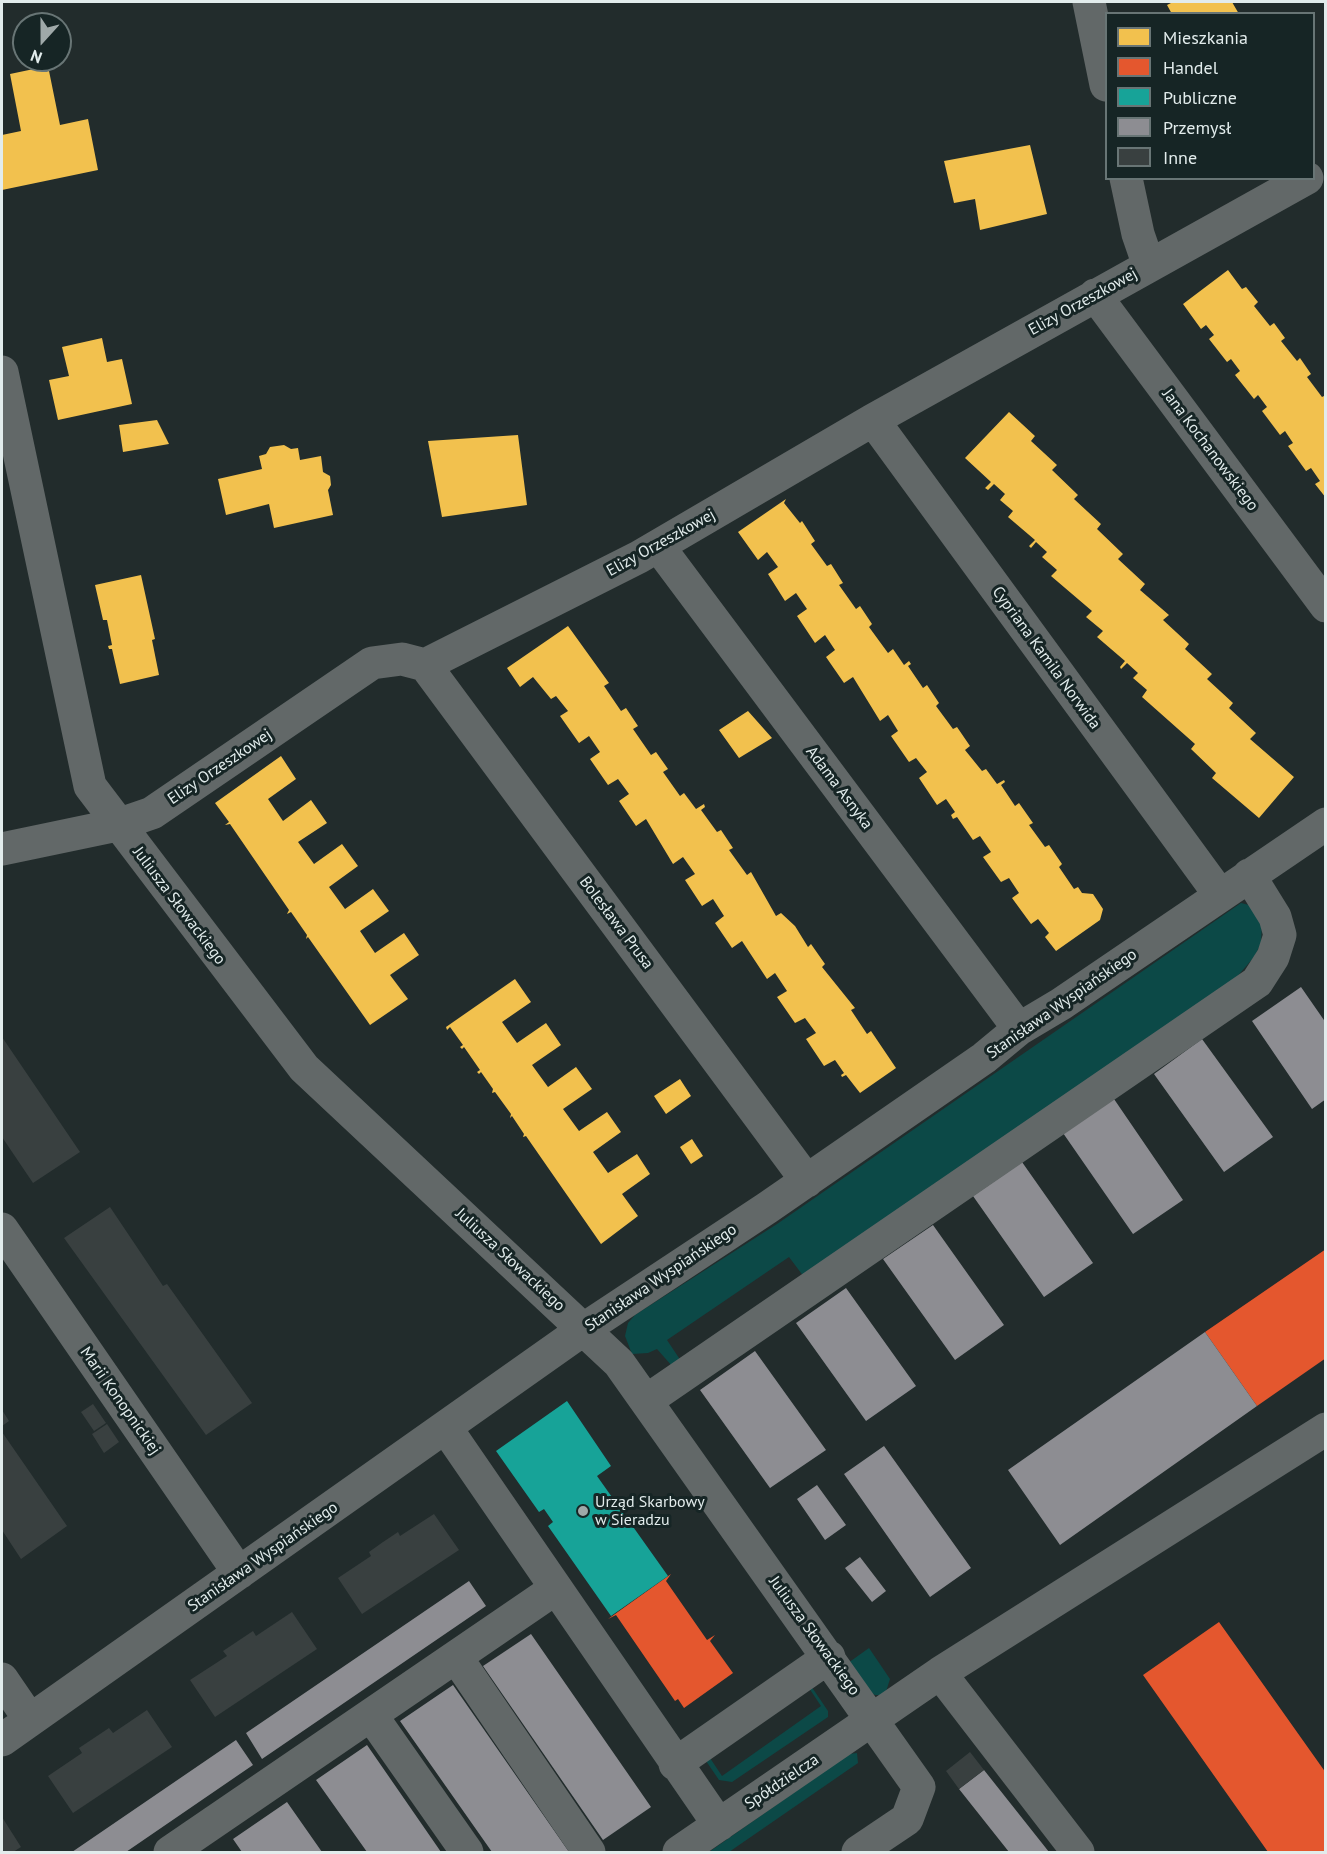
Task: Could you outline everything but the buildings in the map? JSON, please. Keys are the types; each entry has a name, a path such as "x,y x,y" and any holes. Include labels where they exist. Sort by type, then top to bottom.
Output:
{"street":[{"path":"1089,2 1105,76"},
{"path":"1126,180 1138,234 1149,266"},
{"name":"Elizy Orzeszkowej","path":"2,849 117,825 152,813 372,663 402,658 425,665 658,546 873,420 1303,180"},
{"name":"Jana Kochanowskiego","path":"1095,295 1326,606"},
{"name":"Juliusza Słowackiego","path":"2,372 90,786 117,825 304,1068 619,1363 829,1657 879,1715 919,1787 908,1819 858,1852"},
{"name":"Cypriana Kamila Norwida","path":"873,420 1220,896"},
{"name":"Adama Asnyka","path":"658,546 1019,1029"},
{"name":"Bolesława Prusa","path":"425,665 807,1181"},
{"name":"Stanisława Wyspiańskiego","path":"2,1740 584,1329 807,1181 984,1058 1019,1029 1060,1005 1326,824"},
{"path":"646,1401 1257,982 1273,957 1280,935 1275,917 1249,875"},
{"name":"Marii Konopnickiej","path":"2,1229 239,1573"},
{"path":"446,1428 719,1825"},
{"name":"Spółdzielcza","path":"679,1852 940,1673 1326,1429"},
{"path":"170,1852 555,1589"},
{"path":"456,1657 589,1852"},
{"path":"675,1764 829,1657"},
{"path":"940,1673 1078,1852"},
{"path":"2,1679 30,1720"},
{"path":"371,1715 467,1852"}],"shaded area":[{"path":"1241,903 1249,905 1262,923 1261,943 1255,956 1221,995 804,1277 789,1257 667,1340 681,1361 672,1366 657,1349 648,1353 632,1354 625,1336 628,1323 635,1315 777,1224"},
{"path":"869,1648 890,1679 885,1695 875,1695 867,1690 848,1663"},
{"path":"809,1683 828,1711 828,1717 732,1782 719,1780 704,1758 708,1755 722,1776 821,1706 807,1685"},
{"path":"857,1753 858,1763 729,1852 709,1852 849,1754"}],"place":[{"name":"Urząd Skarbowy w Sieradzu","path":"583,1511"}]}
